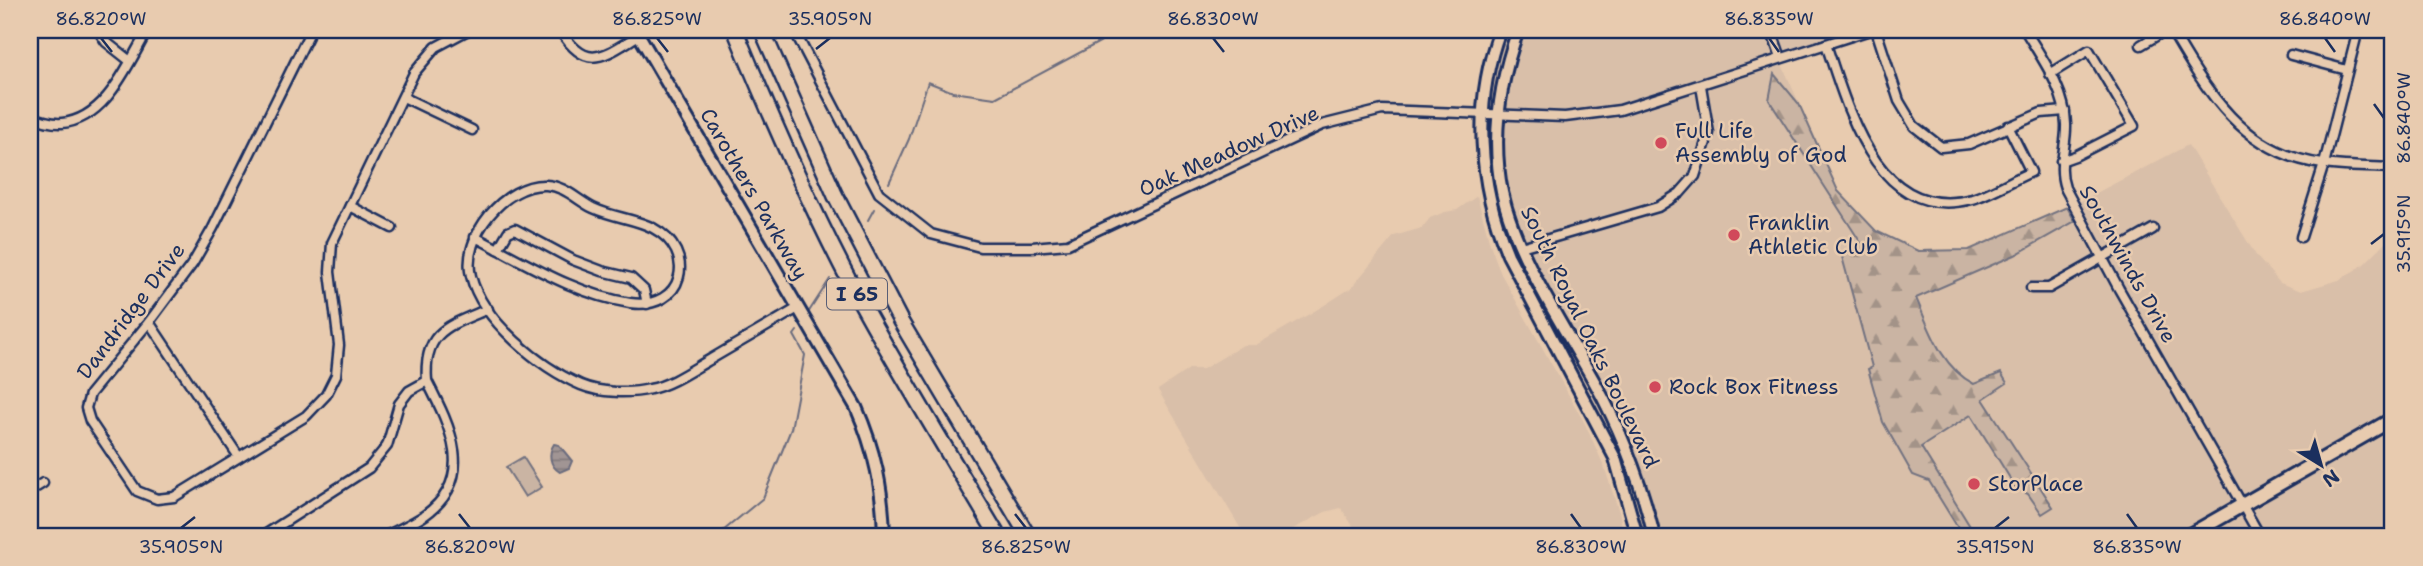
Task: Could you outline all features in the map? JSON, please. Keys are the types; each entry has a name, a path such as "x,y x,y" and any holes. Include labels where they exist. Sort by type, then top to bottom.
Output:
{"highway":[{"name":"I 65","path":"735,30 785,148 851,283 998,536"},
{"name":"I 65","path":"762,30 835,195 901,322 1028,536"},
{"path":"2188,536 2393,419"}],"main road":[{"name":"South Royal Oaks Boulevard","path":"1500,30 1487,80 1482,114 1485,176 1496,226 1508,255 1615,458 1637,536"},
{"name":"South Royal Oaks Boulevard","path":"1518,30 1503,80 1498,115 1497,145 1503,194 1521,247 1615,423 1636,470 1654,536"},
{"name":"Carothers Parkway","path":"638,33 856,407 880,478 884,536"}],"street":[{"path":"98,30 106,42 130,61"},
{"path":"30,116 62,123 87,115 105,100 148,30"},
{"name":"Dandridge Drive","path":"311,30 193,263 90,394 86,408 90,421 137,491 157,499 174,497 306,416 326,395 335,375 339,345 330,272 332,243 414,74 436,47 468,30"},
{"path":"560,30 576,52 590,58 603,55 638,33"},
{"name":"Oak Meadow Drive","path":"794,30 879,193 931,233 980,247 1068,244 1322,125 1382,110 1542,117 1589,116 1620,110 1701,86 1870,30"},
{"path":"1771,30 1781,58"},
{"path":"1876,30 1899,101 1914,126 1941,147 1969,144 2041,113 2065,111"},
{"name":"Southwinds Drive","path":"2025,30 2059,90 2065,111 2066,130 2061,161 2061,176 2065,188 2119,289 2260,536"},
{"path":"2141,45 2169,30 2201,81 2232,120 2268,146 2300,159 2323,164 2393,168"},
{"path":"2301,237 2358,30"},
{"path":"1826,44 1859,133 1878,164 1895,185 1924,199 1946,202 1973,198 2031,172 2008,126"},
{"path":"2050,74 2089,50 2134,126 2061,161"},
{"path":"2291,55 2347,70"},
{"path":"1521,247 1658,206 1680,193 1695,176 1709,133 1701,86"},
{"path":"403,97 472,130"},
{"path":"475,237 572,286 614,300 647,304 661,301 673,291 679,278 681,262 667,237 652,227 593,208 565,190 545,185 522,190 492,212 475,237 470,250 470,275 478,295 488,309 514,340 538,360 583,386 609,391 650,389 686,373 798,308"},
{"path":"350,206 392,228"},
{"path":"498,249 508,232 515,229 573,260 631,278 645,290 647,304"},
{"path":"2032,288 2049,288 2153,229"},
{"path":"386,536 425,515 440,501 451,485 456,458 449,425 427,381 426,364 432,340 445,328 488,309"},
{"path":"149,321 239,457"},
{"path":"263,536 369,468 387,446 399,404 409,391 427,381"},
{"path":"30,491 43,483"}],"shaded area":[{"path":"1518,30 1822,30 1837,41 1780,60 1838,191 1876,231 1919,251 1969,250 2081,201 2188,145 2257,257 2280,283 2301,291 2339,280 2363,265 2393,235 2393,536 1654,536 1636,470 1511,220 1497,145"},
{"path":"1477,196 1501,274 1585,424 1604,466 1620,515 1623,536 1347,536 1355,529 1341,508 1325,512 1280,536 1245,536 1158,390 1189,369 1203,369 1243,345 1256,345 1323,306 1351,288 1394,236 1422,228 1430,218 1457,210"},
{"path":"554,444 559,445 572,461 569,468 560,472 551,459"}],"green space":[{"path":"1774,74 1799,104 1838,191 1876,231 1918,251 1969,250 2067,207 2075,221 2015,255 1916,298 1938,347 1953,368 1974,384 2001,373 2007,383 1983,399 2053,507 2042,514 2028,494 2016,488 1971,415 1921,447 1976,536 1963,536 1929,481 1913,475 1883,422 1868,369 1872,367 1841,253 1861,243 1769,100"},
{"path":"523,457 542,487 525,497 506,467"}],"waterway":[{"path":"889,183 909,139 928,82 953,92 995,98 1122,30"},
{"path":"868,220 874,209"},
{"path":"808,313 830,279"},
{"path":"717,536 763,498 791,429 805,355 794,335 797,331"}],"place":[{"name":"Full Life Assembly of God","path":"1661,143"},
{"name":"Franklin Athletic Club","path":"1734,235"},
{"name":"Rock Box Fitness","path":"1655,387"},
{"name":"StorPlace","path":"1974,484"}]}
